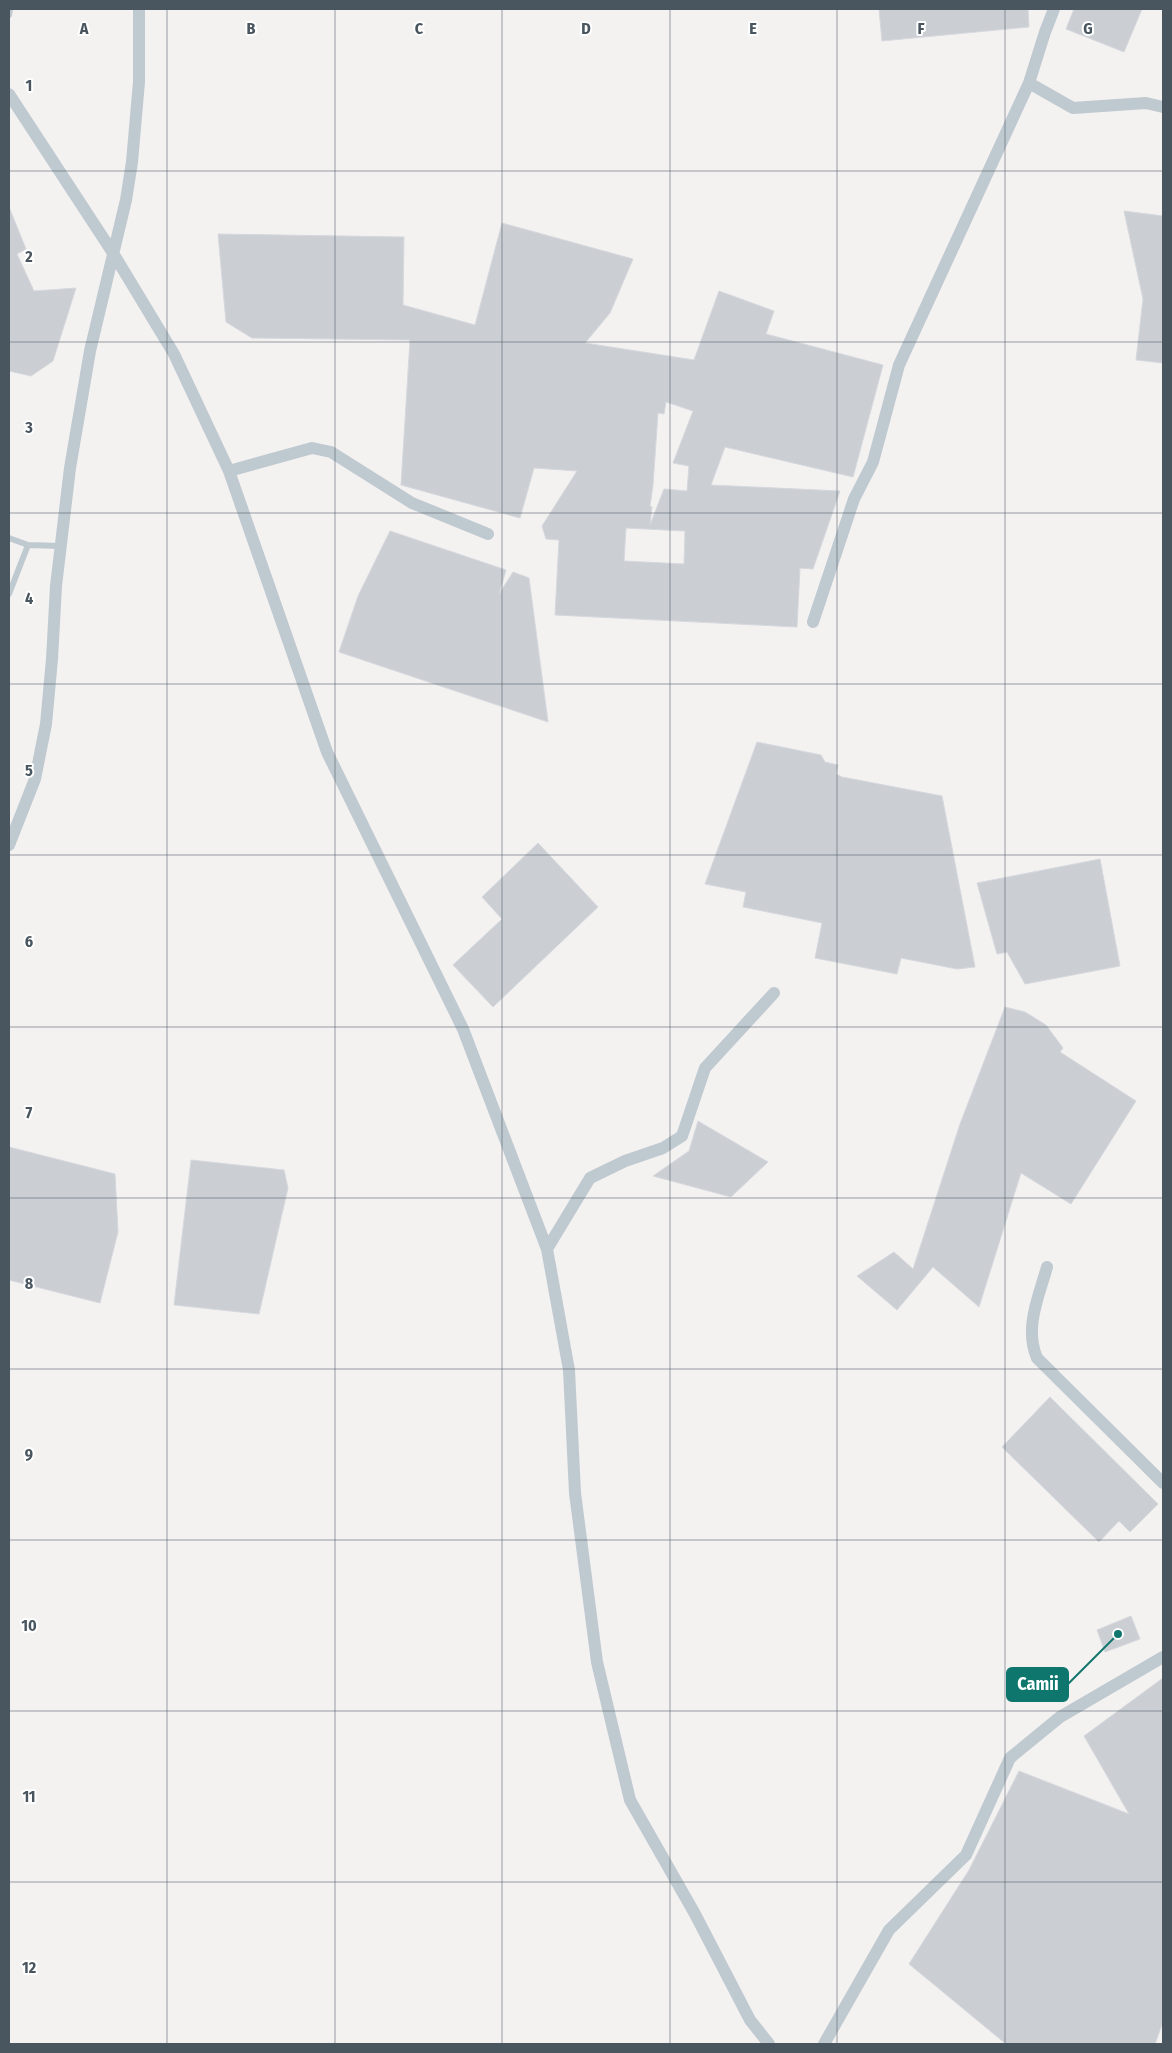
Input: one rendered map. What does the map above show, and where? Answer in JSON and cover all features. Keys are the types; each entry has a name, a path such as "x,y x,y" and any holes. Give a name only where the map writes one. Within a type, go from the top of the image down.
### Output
{"street":[{"path":"9,845 27,802 41,753 50,693 60,546 72,458 90,351 127,190 137,123 140,82 139,9"},
{"path":"813,622 854,499 873,462 899,365 1029,82 1054,9"},
{"path":"1029,82 1073,108 1146,103 1163,107"},
{"path":"9,94 113,253 174,354 229,471 327,752 463,1029 547,1249 569,1370 575,1493 597,1662 630,1800 696,1914 750,2020 769,2044"},
{"path":"229,471 312,448 331,452 412,503 488,534"},
{"path":"547,1249 590,1178 625,1161 663,1148 682,1136 705,1068 774,993"},
{"path":"1047,1267 1032,1325 1032,1344 1037,1358 1163,1483"},
{"path":"824,2044 889,1930 966,1855 1010,1758 1060,1717 1163,1657"}],"lane":[{"path":"9,15 10,9"},
{"path":"9,538 28,545 60,546"},
{"path":"9,594 28,545"}],"building":[{"path":"879,9 1028,9 1029,27 882,41"},
{"path":"1074,9 1142,9 1124,52 1066,29"},
{"path":"9,207 26,249 17,254 34,291 76,288 53,361 31,376 9,371"},
{"path":"1124,211 1163,216 1163,363 1136,360 1143,299"},
{"path":"502,223 633,259 610,313 585,343 694,360 719,291 774,311 766,334 883,365 853,477 725,447 711,485 840,491 813,569 800,568 797,627 555,615 559,540 546,539 542,526 577,471 534,468 520,518 401,485 410,340 252,338 226,322 218,234 404,237 403,305 475,325","holes":["666,402 693,411 673,463 689,466 687,491 664,489 650,525 658,413 664,414","626,528 685,531 684,564 624,561"]},
{"path":"390,531 506,570 499,594 513,572 529,578 548,722 339,652 358,596"},
{"path":"757,742 821,755 825,762 838,765 836,774 842,777 942,796 975,967 957,969 901,958 897,974 815,958 822,923 743,907 746,892 705,884"},
{"path":"538,843 598,907 493,1007 453,965 502,919 482,897"},
{"path":"1100,859 1120,966 1025,984 1007,952 997,954 977,883"},
{"path":"1005,1007 1025,1012 1046,1025 1063,1048 1060,1052 1136,1101 1071,1204 1021,1173 979,1307 933,1267 897,1310 857,1276 894,1252 913,1269 960,1124"},
{"path":"698,1121 768,1162 731,1197 653,1176 689,1151"},
{"path":"9,1147 115,1174 118,1232 100,1303 9,1280"},
{"path":"191,1160 284,1170 288,1188 259,1314 174,1305"},
{"path":"1050,1397 1158,1504 1130,1532 1119,1521 1099,1542 1002,1447"},
{"path":"1131,1616 1140,1639 1105,1652 1097,1630"},
{"path":"1163,1678 1163,2022 1155,2044 1006,2044 909,1964 969,1870 1019,1771 1129,1814 1084,1736"}],"place":[{"name":"Camii","path":"1118,1634"}]}
